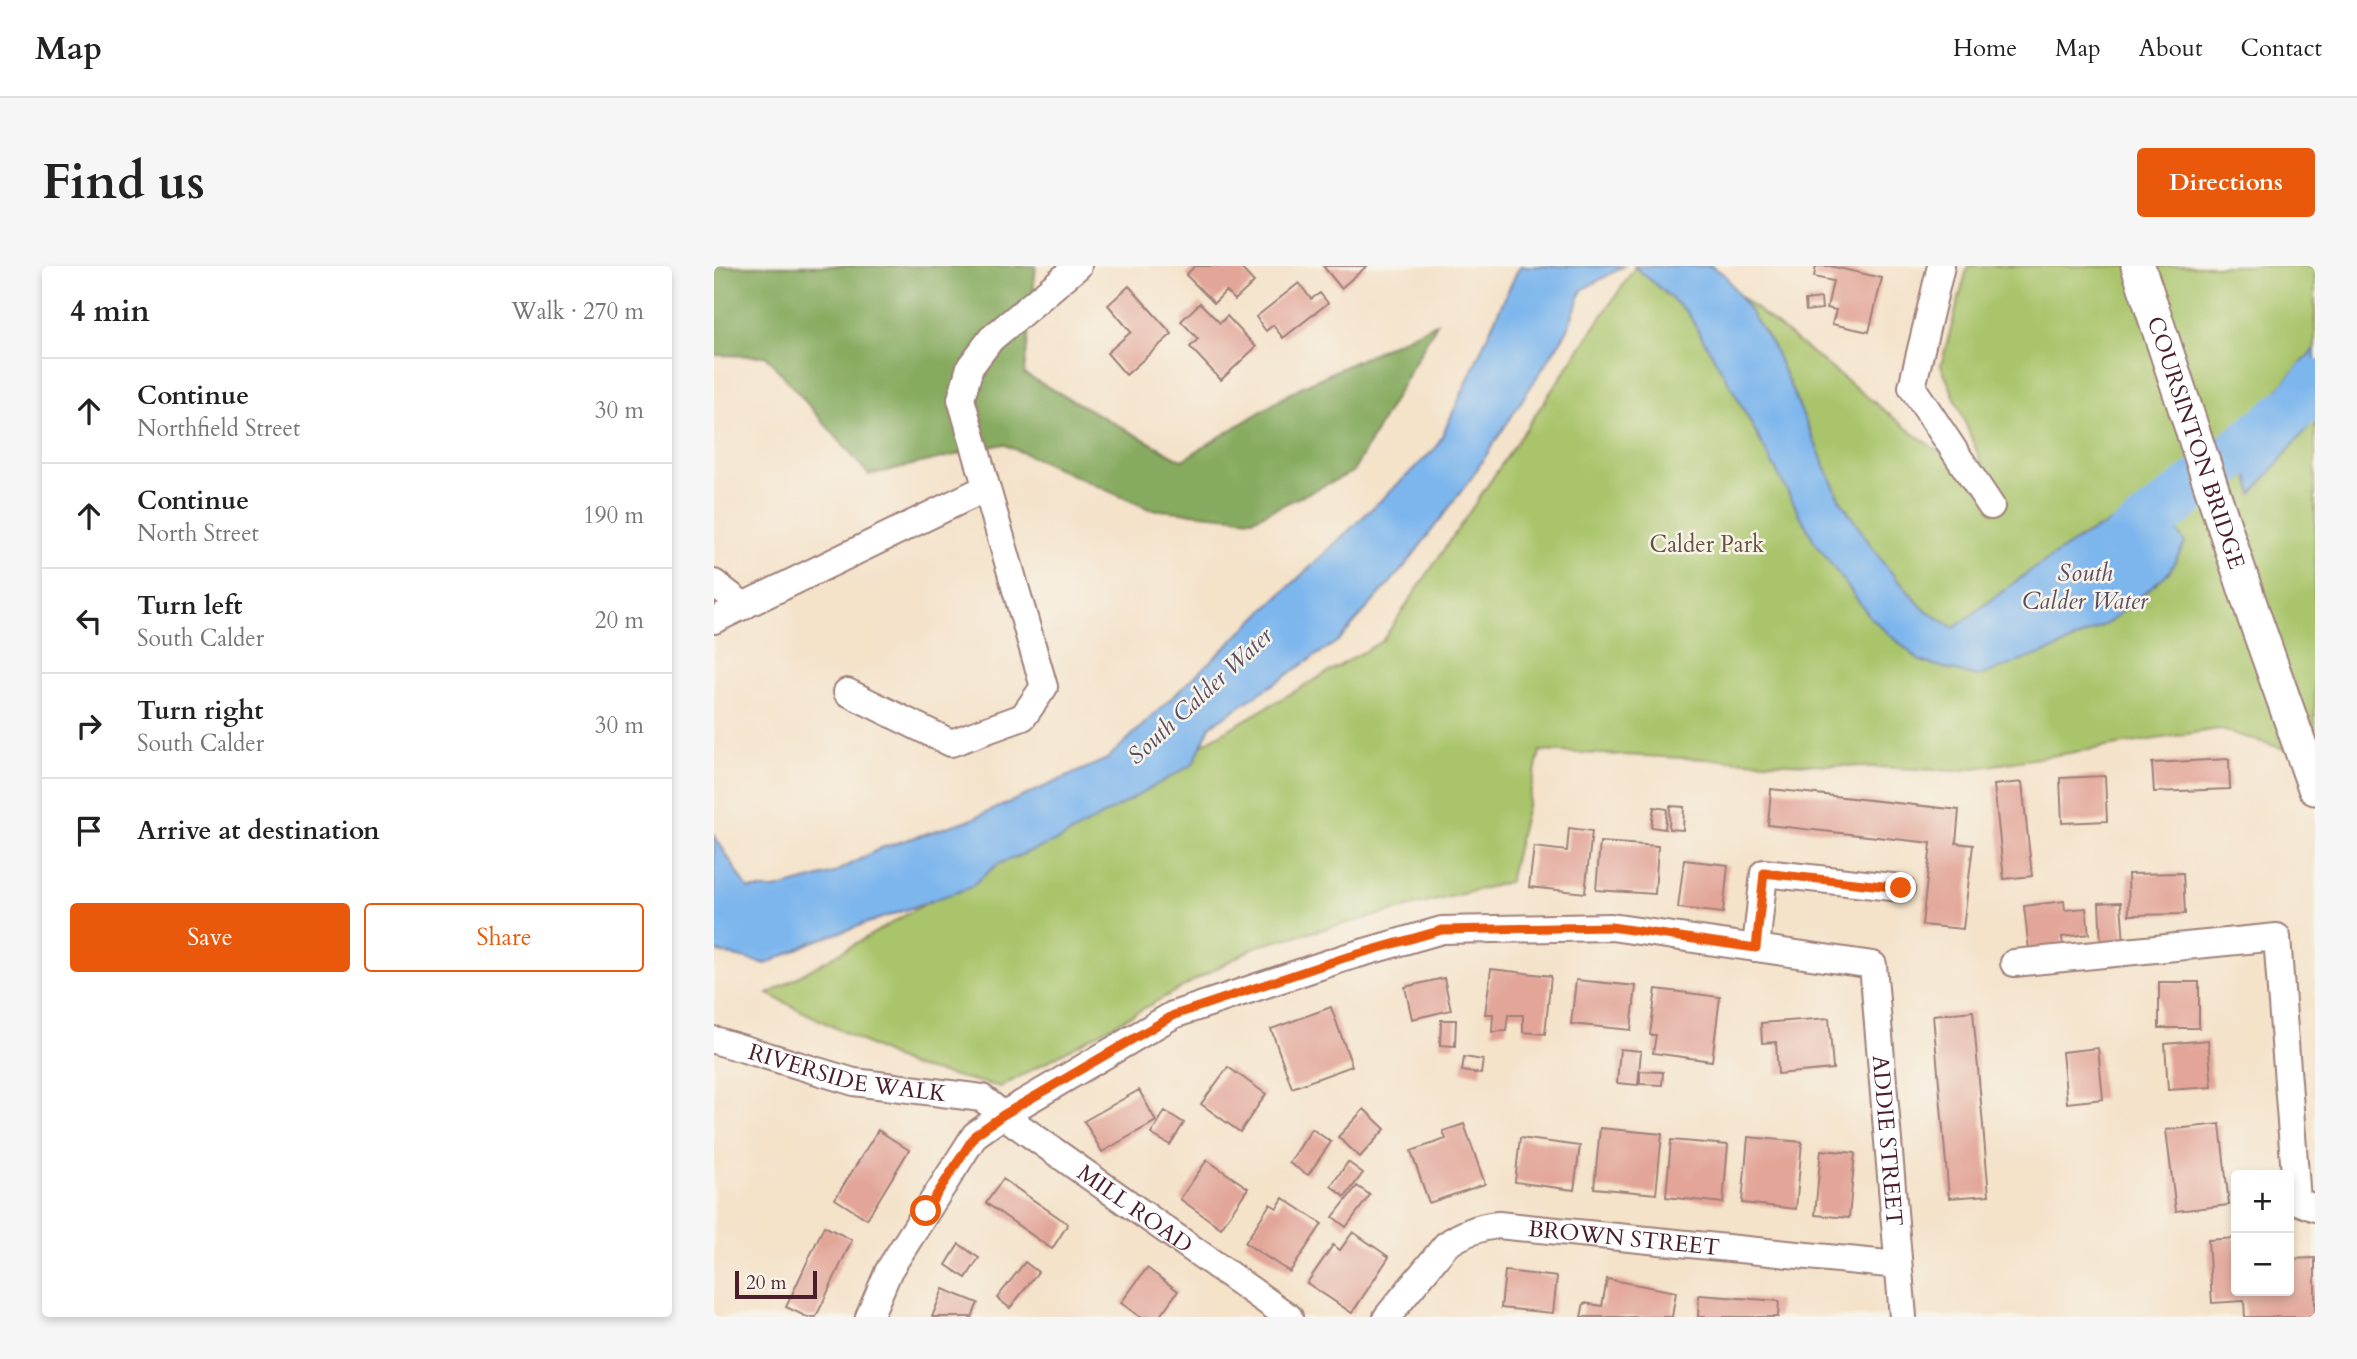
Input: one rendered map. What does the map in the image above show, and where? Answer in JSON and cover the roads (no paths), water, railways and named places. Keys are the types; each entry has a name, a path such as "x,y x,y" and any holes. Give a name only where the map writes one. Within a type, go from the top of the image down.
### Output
{"main road":[{"name":"COURSINTON BRIDGE","path":"2138,266 2255,619 2315,788"}],"street":[{"path":"847,692 951,743 1023,717 1044,687 961,399 970,367 991,338 1078,266"},
{"path":"1941,266 1912,387 1991,506"},
{"path":"714,620 986,488"},
{"path":"714,583 744,606"},
{"path":"869,1317 889,1270 975,1135 1003,1115 1174,1015 1344,958 1442,930 1611,927 1756,948 1764,873 1901,888"},
{"path":"2014,963 2277,937 2297,1201 2315,1208"},
{"name":"ADDIE STREET","path":"1756,948 1873,965 1903,1317"},
{"name":"RIVERSIDE WALK","path":"714,1040 854,1082 982,1098"},
{"name":"MILL ROAD","path":"982,1098 1289,1317"},
{"name":"BROWN STREET","path":"1387,1317 1446,1245 1464,1233 1484,1226 1498,1225 1898,1265"}],"water":[{"name":"South Calder Water","path":"1520,266 1624,266 1582,290 1567,331 1472,477 1404,567 1338,641 1210,726 1193,764 1059,840 998,864 969,888 812,942 766,964 714,951 714,835 748,889 775,889 834,873 881,848 972,819 1107,759 1436,448"},
{"name":"South Calder Water","path":"1634,266 1711,266 1725,275 1772,344 1839,498 1883,563 1923,608 1954,628 2030,571 2085,535 2156,499 2185,543 2169,572 2110,622 2060,647 1977,677 1920,661 1871,618 1814,541 1733,390 1687,312"},
{"path":"2315,348 2315,419 2252,494 2240,432"}],"waterway":[{"name":"South Calder Water","path":"2111,553 2295,407 2315,384"}],"park label":[{"name":"Calder Park","path":"1707,544"}]}
